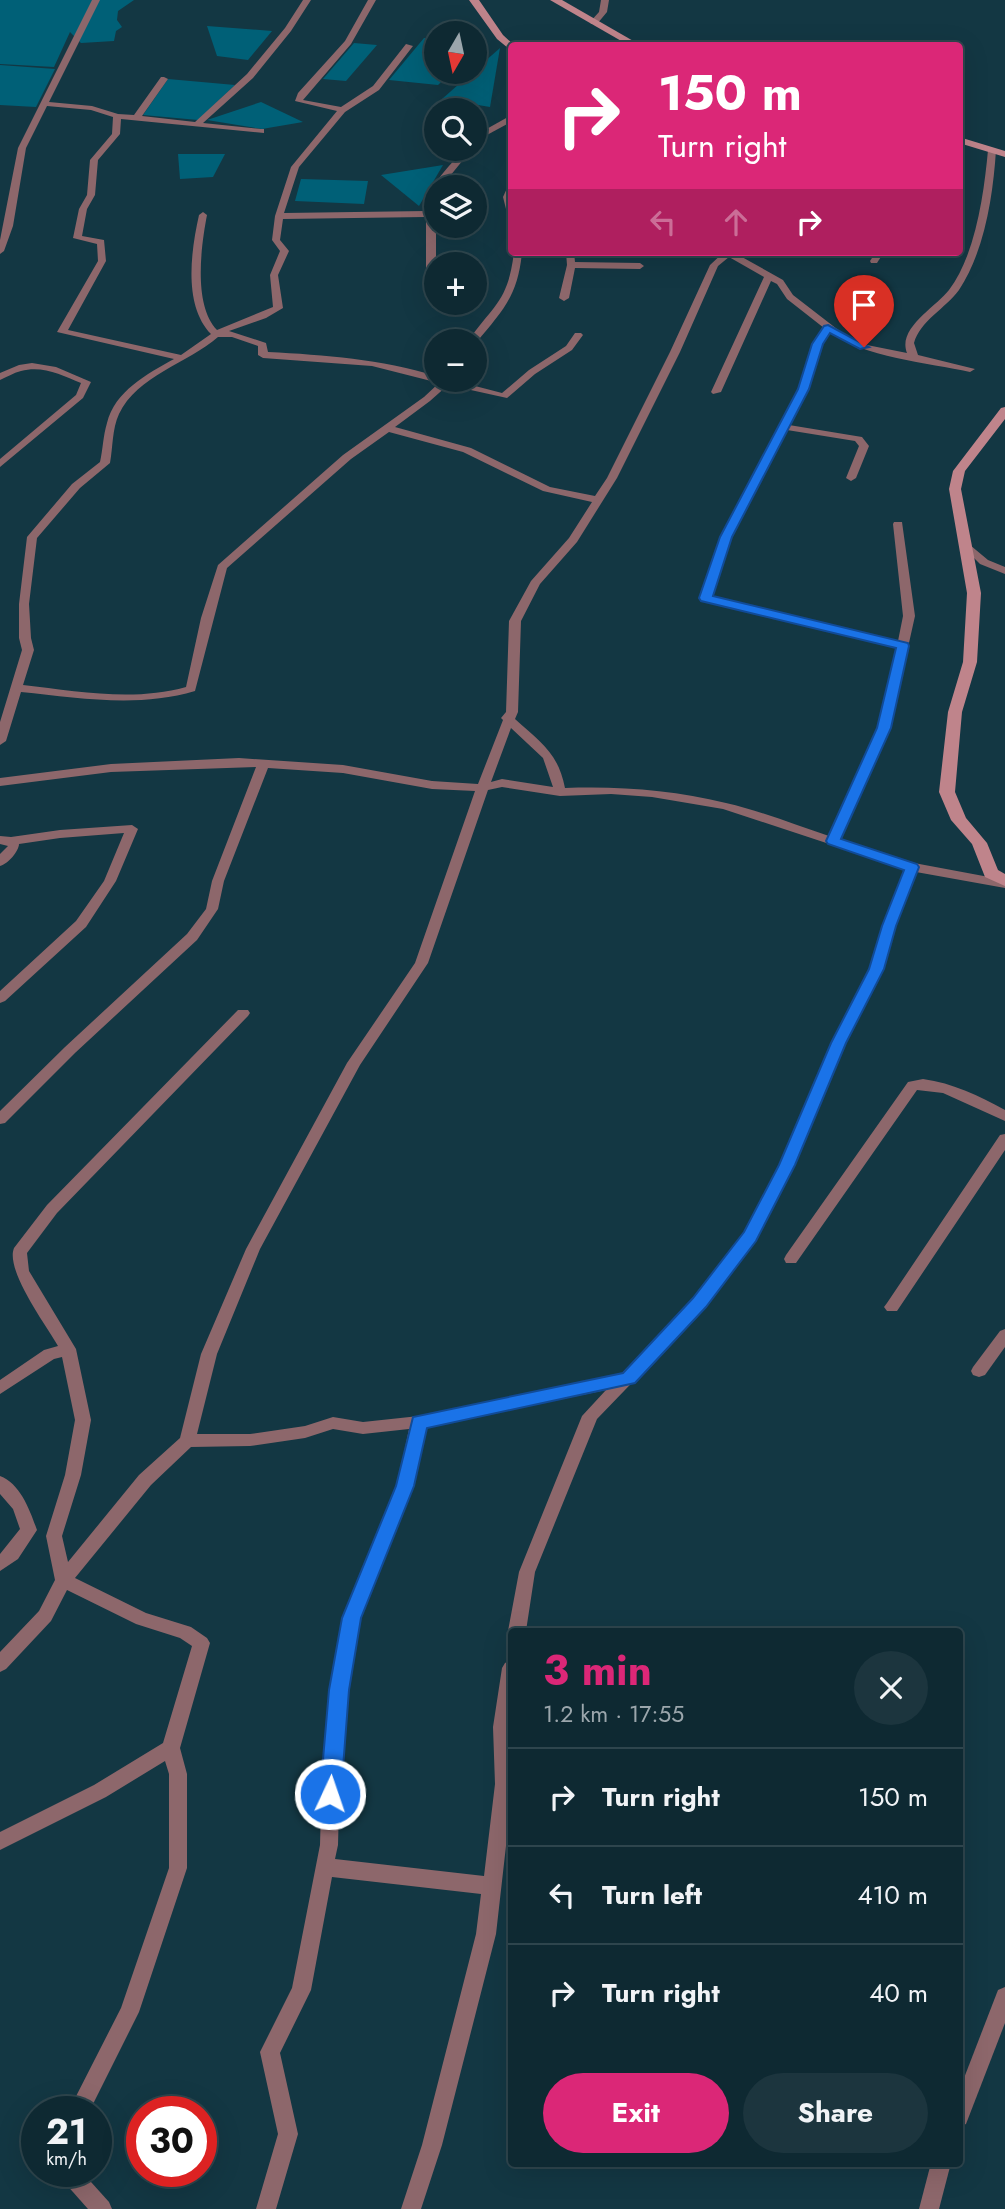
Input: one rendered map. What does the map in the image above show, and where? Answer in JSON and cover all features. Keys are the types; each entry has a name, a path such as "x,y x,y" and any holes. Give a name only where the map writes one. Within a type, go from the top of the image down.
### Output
{"main road":[{"path":"474,0 500,37 508,44"},
{"path":"555,0 631,42"},
{"path":"963,142 1005,154"},
{"path":"1005,411 959,471 956,489 964,543 973,572 974,593 970,662 955,712 947,792 959,820 979,843 991,873 1005,882"}],"street":[{"path":"0,251 22,148 96,0"},
{"path":"198,123 250,76 288,29 307,0"},
{"path":"342,110 299,101 301,95 348,42 372,0"},
{"path":"594,22 603,12 606,0"},
{"path":"0,741 28,650 24,604 32,537 76,486 106,463 109,431 123,398 206,344 216,334 237,323 263,317 278,307 274,275 285,251 276,240 279,216 295,167 342,110 376,88 409,46"},
{"path":"137,117 164,79"},
{"path":"46,104 92,108 117,116 261,131"},
{"path":"117,116 116,134 94,160 92,195 83,209 77,238 101,242 102,261 62,332 182,358"},
{"path":"487,133 508,121"},
{"path":"914,358 909,345 911,335 939,309 956,287 969,256 985,210 992,150"},
{"path":"447,175 458,161"},
{"path":"279,216 424,214"},
{"path":"203,215 197,238 199,288 205,321 216,334 233,334 256,341 263,345 263,355 358,360 424,374"},
{"path":"484,329 514,287 518,256"},
{"path":"564,298 570,256"},
{"path":"0,1664 45,1616 63,1580 145,1480 187,1441 209,1354 253,1249 354,1063 421,963 507,718 512,712 515,621 535,583 573,540 599,500 643,417 714,265 724,256"},
{"path":"735,256 780,282 790,297 828,328 864,347 970,369"},
{"path":"874,261 877,256"},
{"path":"571,265 640,266"},
{"path":"716,392 769,275"},
{"path":"828,328 817,344 803,389 785,426 726,537 706,598 903,646"},
{"path":"487,392 504,396 532,372 569,348 578,335"},
{"path":"0,377 18,366 32,365 65,373 86,382 80,396 0,464"},
{"path":"18,688 143,696 175,695 191,689 222,567 347,457 387,428 428,392"},
{"path":"785,426 858,439 864,446 850,478"},
{"path":"387,428 467,450 547,489 599,500"},
{"path":"833,841 884,728 903,646 909,616 898,524"},
{"path":"964,543 984,562 1005,571"},
{"path":"507,718 548,754 558,776 560,792"},
{"path":"0,782 111,768 262,764 343,769 432,785 482,788 502,783 560,792 611,790 725,806 912,867 1005,882"},
{"path":"0,1119 69,1050 192,937 212,909 218,880 262,764"},
{"path":"0,998 81,924 110,881 132,829 6,841"},
{"path":"0,862 14,846 6,841"},
{"path":"518,1628 527,1572 590,1416 699,1303 750,1236 787,1165 838,1043 877,969 889,926 912,867"},
{"path":"63,1580 54,1536 73,1475 83,1420 68,1349 22,1271 19,1252 52,1209 243,1013"},
{"path":"792,1259 913,1085 923,1083 937,1087 1005,1116"},
{"path":"892,1307 1005,1139"},
{"path":"979,1371 1005,1335"},
{"path":"0,1388 50,1354 68,1349"},
{"path":"187,1441 250,1440 305,1432 333,1423 363,1428 419,1422 628,1378"},
{"path":"267,2209 288,2134 270,2052 302,1990 329,1845 331,1769 339,1690 352,1618 405,1486 419,1422"},
{"path":"0,1483 20,1505 29,1530 12,1554 0,1563"},
{"path":"63,1580 142,1619 185,1632 201,1643 171,1748 178,1774 178,1868 129,2012 86,2096"},
{"path":"411,2209 432,2144 486,1934 504,1784 502,1727 508,1688"},
{"path":"0,1841 100,1791 171,1748"},
{"path":"325,1867 492,1886"},
{"path":"963,2107 1005,1997"},
{"path":"929,2209 940,2167"},
{"path":"82,2187 102,2209"}],"shaded area":[{"path":"0,0 134,0 118,11 117,20 122,27 116,31 114,41 81,43 70,32 54,67 0,64"},
{"path":"207,26 272,31 248,60 217,56"},
{"path":"424,38 424,84 389,80"},
{"path":"354,43 377,45 346,81 323,79"},
{"path":"500,48 490,107 487,106 487,98 443,98 459,84 487,84 487,59"},
{"path":"0,65 55,69 36,107 0,105"},
{"path":"168,79 235,85 198,120 143,115"},
{"path":"261,102 303,122 262,129 207,120"},
{"path":"178,154 225,154 213,177 180,179"},
{"path":"443,165 437,175 424,175 424,197 419,206 381,175"},
{"path":"301,179 368,181 364,204 295,201"}],"route":[{"path":"330,1794 339,1690 352,1618 405,1486 419,1422 628,1378 699,1303 750,1236 813,1108 838,1043 877,969 889,926 912,867 833,841 884,728 903,646 706,598 726,537 803,389 817,344 828,328 864,347"}]}
